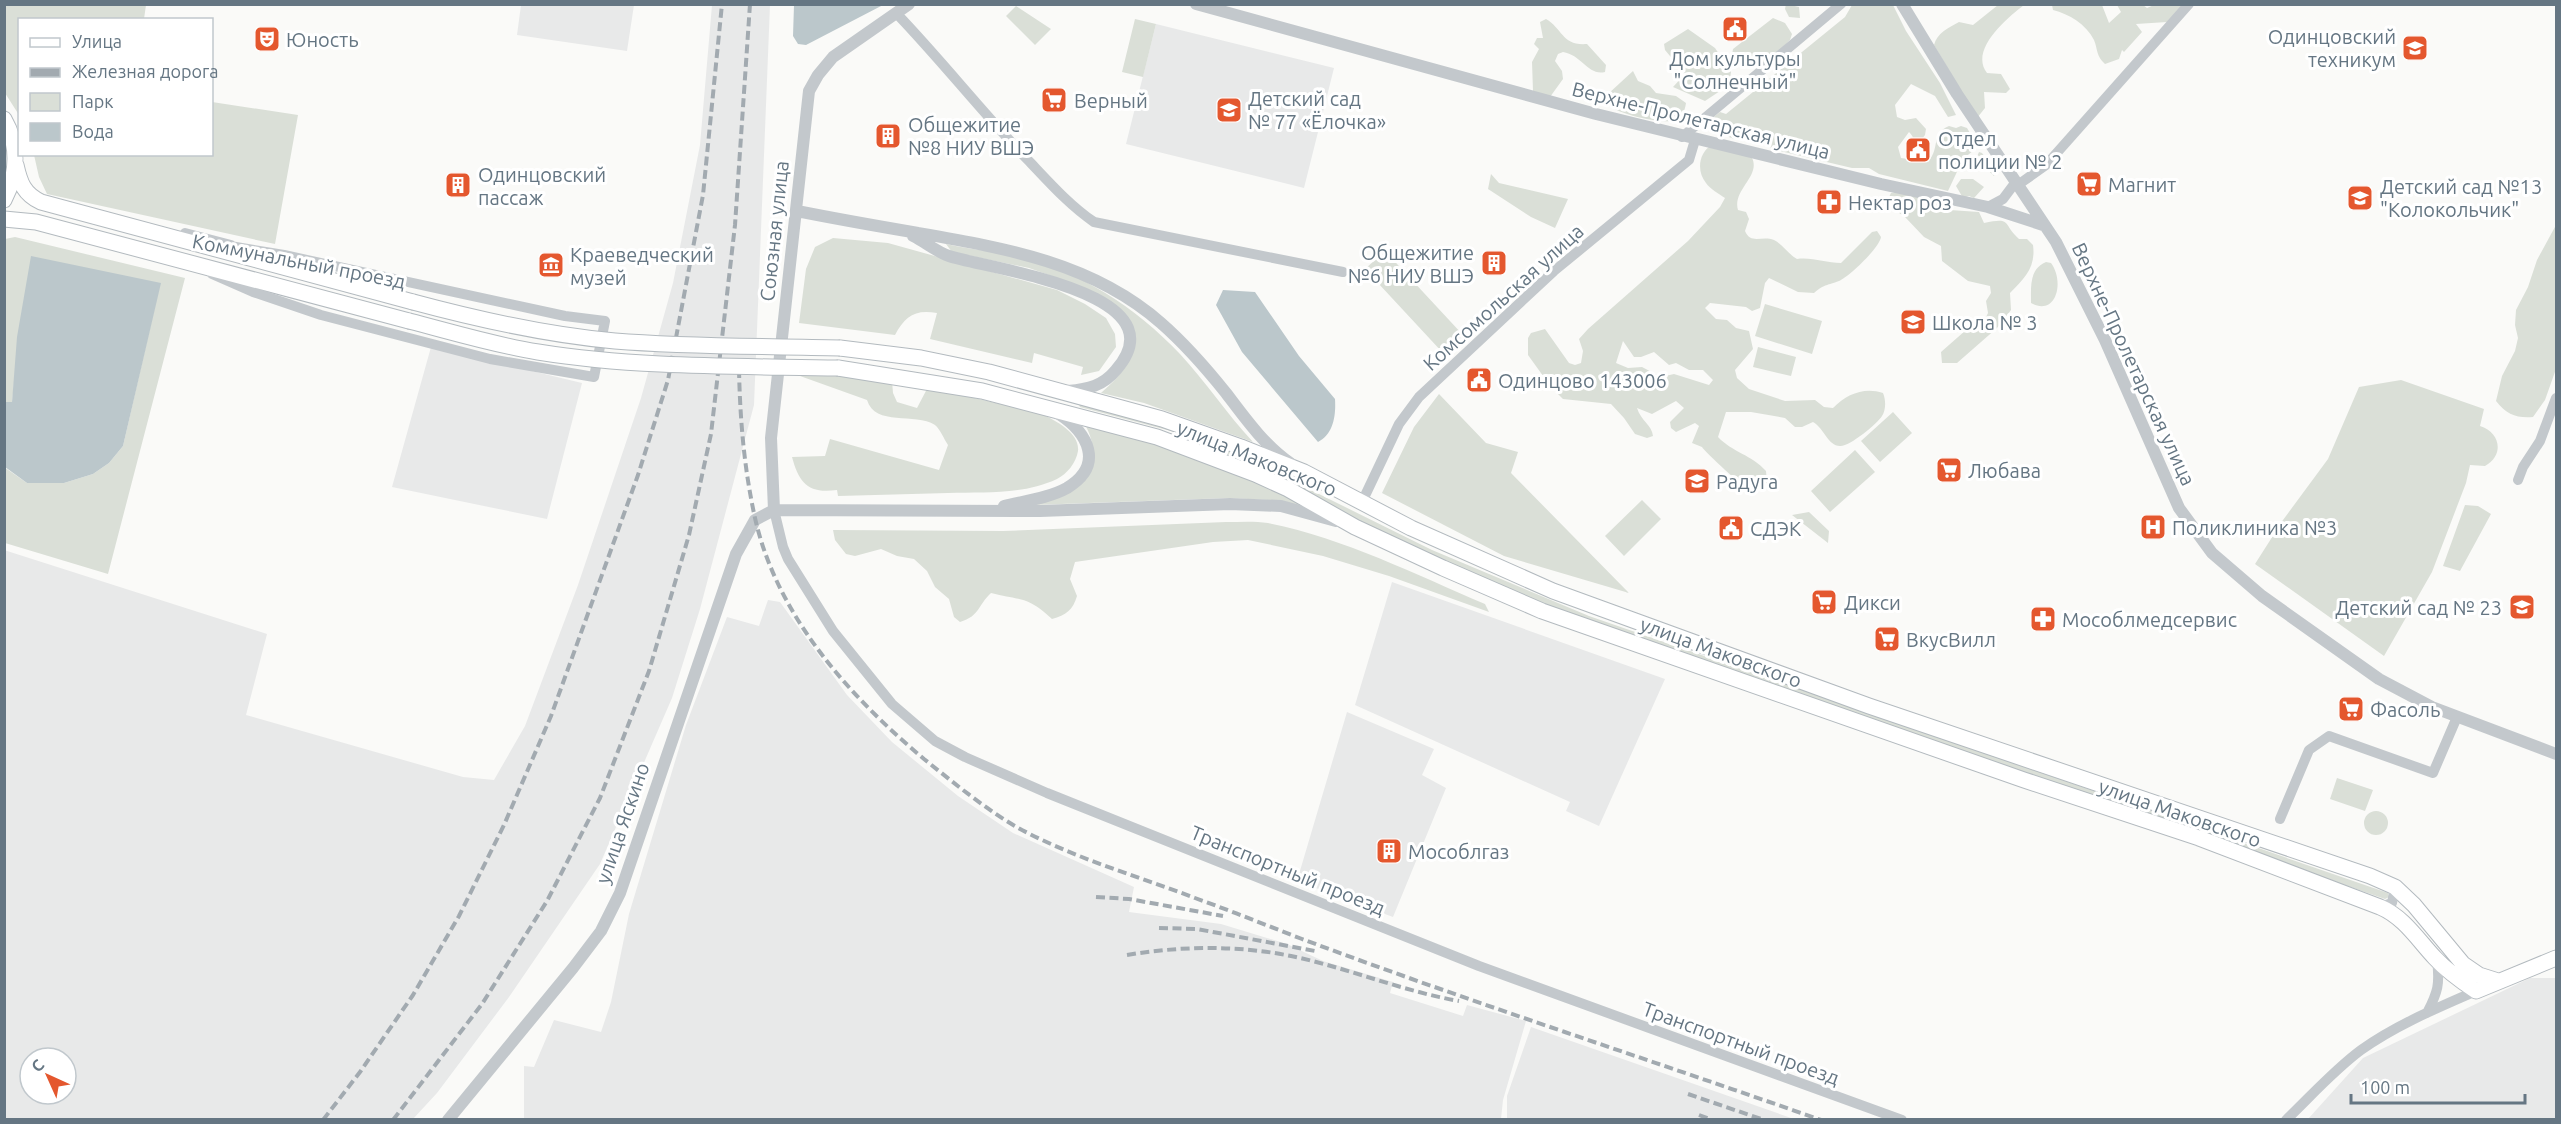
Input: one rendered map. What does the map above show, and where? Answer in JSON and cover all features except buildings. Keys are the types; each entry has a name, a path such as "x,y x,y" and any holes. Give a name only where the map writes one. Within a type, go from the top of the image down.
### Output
{"main road":[{"path":"4,119 14,142 16,165 12,183 4,200"},
{"name":"Коммунальный проезд","path":"16,165 20,183 32,198 176,237"},
{"name":"Коммунальный проезд","path":"4,219 36,222 196,265"},
{"name":"улица Маковского","path":"176,237 480,320 541,332 616,341 840,348 921,358 989,372 1162,420 1241,447 1304,472 1412,528 1553,591 1869,706 2370,876 2395,887 2463,964 2479,975 2498,981"},
{"name":"улица Маковского","path":"196,265 537,352 665,365 838,368 982,391 1157,437 1288,489 1355,527 1488,590 1542,611 2024,780 2199,838 2380,907 2402,920 2437,960 2458,979 2476,991"},
{"path":"2476,991 2556,958"}],"street":[{"name":"Союзная улица","path":"774,510 771,438 809,91 818,75 833,57 909,4"},
{"name":"Верхне-Пролетарская улица","path":"1197,4 1682,137 1988,207 2043,225 2056,242 2104,340 2180,508 2212,553 2262,596 2371,674 2457,717 2556,754"},
{"path":"1682,137 1841,4"},
{"path":"1902,4 2043,225"},
{"path":"1988,207 2002,198 2015,183 2022,182 2046,165 2188,4"},
{"path":"897,14 931,49 980,109 1045,178 1080,213 1094,222 1343,272"},
{"name":"Комсомольская улица","path":"1362,502 1408,410 1419,397 1554,272 1689,160 1695,140"},
{"path":"797,211 1010,250 1065,266 1112,288 1134,302 1172,333 1268,444 1304,472"},
{"path":"129,247 128,238 135,227 147,223 240,247"},
{"path":"904,231 948,256 1021,272 1070,288 1107,305 1124,320 1130,340 1128,351 1118,369 1100,386 1083,390 1058,391"},
{"name":"Коммунальный проезд","path":"176,237 240,247 532,309 605,321 594,377 490,359 321,315 253,292 196,265"},
{"path":"196,265 190,260 189,252 194,245 202,244"},
{"path":"2518,480 2523,467 2540,441 2556,398"},
{"path":"992,510 1066,488 1077,480 1084,468 1089,455 1083,434 1071,422 1050,408"},
{"path":"774,510 1040,511 1255,504 1303,511 1355,527"},
{"name":"улица Яскино","path":"448,1119 601,931 620,893 736,555 755,520 774,510"},
{"name":"Транспортный проезд","path":"774,510 788,559 832,631 892,704 924,732 951,750 1047,793 1479,966 1902,1119"},
{"path":"2280,819 2309,750 2329,736 2433,773 2457,717"},
{"path":"2380,907 2392,903 2395,887"},
{"path":"2427,1012 2440,981 2437,960"},
{"path":"2286,1119 2362,1049 2427,1012 2476,991"}],"shaded area":[{"path":"521,5 634,5 627,51 517,35"},
{"path":"712,5 770,5 754,405 700,609 672,698 600,864 509,997 437,1093 413,1119 5,1119 4,550 267,634 246,715 463,777 494,780 525,726 578,585 641,398 673,283 700,145"},
{"name":"Детский сад № 77 «Ёлочка»","path":"1156,24 1334,68 1304,188 1126,144"},
{"path":"431,347 582,383 547,519 392,487"},
{"path":"1392,582 1665,679 1599,826 1566,811 1570,802 1355,705"},
{"path":"768,600 780,602 847,695 892,742 958,796 1013,833 1134,887 1129,912 1221,924 1287,944 1323,961 1393,982 1390,993 1463,1016 1467,1005 1526,1021 1503,1100 1501,1119 524,1119 524,1066 534,1067 554,1020 601,1032 611,1002 629,914 686,725 727,617 759,626"},
{"path":"1347,712 1434,749 1422,775 1446,788 1393,917 1297,881"},
{"path":"2530,978 2556,978 2556,1119 2308,1119 2363,1058"},
{"path":"1531,1027 1794,1119 1507,1119 1507,1096"}],"green space":[{"path":"5,4 146,5 144,18 18,18 18,113 5,93"},
{"path":"1786,4 1799,7 1800,18 1789,17 1785,9"},
{"path":"1852,5 1893,5 1906,31 1940,83 1956,115 1948,117 1935,96 1911,84 1895,105 1897,117 1905,120 1916,118 1926,129 1921,140 1915,139 1909,132 1898,147 1901,158 1928,162 1934,151 1937,137 1943,129 1949,126 1967,128 1977,145 1963,159 1948,191 1879,174 1869,168 1852,168 1776,150 1754,139 1734,139 1706,128 1707,122 1720,112 1726,114 1845,17"},
{"path":"1998,5 2024,5 1992,35 1983,54 1983,64 1987,73 2001,74 2010,89 2006,93 1984,92 1985,108 1977,118 1934,45 1940,34 1947,29 1959,22 1973,25"},
{"path":"2052,5 2102,5 2109,23 2121,12 2117,5 2143,5 2147,8 2154,5 2187,5 2167,22 2136,24 2142,32 2124,52 2122,50 2119,59 2105,64 2100,58 2091,34 2071,17 2053,10"},
{"path":"1016,6 1051,29 1035,45 1006,16"},
{"path":"1773,18 1785,23 1792,34 1790,40 1760,65 1753,66 1737,62 1732,55 1733,49"},
{"path":"1135,19 1156,24 1143,77 1122,72"},
{"path":"1546,19 1568,40 1587,44 1606,65 1605,72 1594,71 1575,57 1563,52 1558,54 1555,61 1562,71 1563,79 1550,97 1533,91 1532,62 1539,49 1534,44 1537,38 1543,38 1540,22"},
{"path":"1688,29 1715,48 1731,72 1729,85 1705,101 1673,87 1685,74 1665,50 1664,44"},
{"path":"1633,71 1638,81 1650,86 1656,93 1676,96 1686,103 1680,117 1673,121 1647,119 1626,114 1610,106 1606,102 1608,94"},
{"path":"213,102 298,115 275,244 47,194 39,177 34,156 213,156"},
{"path":"1712,145 1752,158 1753,171 1737,203 1738,210 1746,212 1749,219 1745,231 1750,238 1774,240 1797,259 1841,263 1872,232 1877,231 1881,237 1870,254 1850,274 1814,293 1798,292 1769,278 1765,283 1760,308 1752,311 1746,307 1710,303 1705,308 1716,319 1727,320 1736,328 1749,331 1753,349 1735,370 1737,378 1749,389 1785,401 1815,400 1824,407 1833,408 1844,399 1863,391 1876,391 1883,393 1884,396 1885,408 1879,420 1856,439 1840,446 1832,443 1813,422 1802,427 1795,427 1785,418 1751,412 1726,412 1718,437 1755,461 1766,471 1767,483 1751,491 1702,447 1692,443 1699,426 1695,423 1676,432 1671,428 1670,422 1684,408 1676,401 1652,414 1637,408 1652,432 1653,436 1647,438 1635,434 1611,404 1563,399 1551,387 1528,355 1528,338 1531,333 1545,329 1569,363 1575,365 1581,363 1583,351 1579,339 1688,241 1720,207 1725,198 1708,185 1701,173 1700,162","holes":["1623,341 1634,357 1654,352 1669,365 1676,363 1689,370 1703,370 1713,380 1709,385 1674,374 1661,377 1642,367 1628,368 1616,363"]},
{"path":"1979,152 1995,171 1994,176 1976,159"},
{"path":"1491,174 1499,183 1568,199 1555,228 1531,217 1488,189"},
{"path":"1961,179 1973,179 1984,187 1974,198 1969,196 1963,198 1956,186"},
{"path":"1897,192 1940,201 1950,210 1979,212 1984,223 2003,221 2019,239 2027,239 2033,245 2031,266 2025,277 2010,293 2011,310 1997,328 1957,363 1942,363 1941,352 1974,323 1985,319 1988,313 1986,301 1991,293 1990,286 1968,281 1942,261 1941,246 1924,237 1905,217 1889,206 1888,199 1891,193"},
{"path":"2556,225 2556,369 2545,400 2533,417 2522,417 2504,410 2496,401 2502,376 2515,351 2518,338 2515,325 2516,310 2528,287 2537,260"},
{"path":"15,237 185,278 108,574 5,543 4,467 27,483 64,483 93,474 109,463 123,446 160,284 15,373 12,403 5,402 5,239"},
{"path":"833,238 888,243 1057,290 1106,318 1115,334 1116,347 1099,371 1081,375 1083,367 1034,353 1032,363 930,339 937,313 923,312 912,315 895,335 799,323 806,269 815,247"},
{"path":"946,244 1000,253 1051,267 1099,289 1121,303 1142,318 1180,354 1253,442 1144,403 1101,393 1116,379 1125,366 1132,341 1132,330 1066,281 1029,268 952,252"},
{"path":"1385,251 1463,335 1443,353 1365,269"},
{"path":"2046,262 2051,263 2055,271 2057,288 2052,302 2040,306 2031,303 2031,285 2036,269"},
{"path":"1765,304 1822,321 1812,354 1755,336"},
{"path":"1758,347 1796,357 1791,376 1753,367"},
{"path":"803,373 842,374 892,381 893,393 897,402 917,408 928,387 1042,414 1071,433 1078,445 1077,455 1064,474 1057,479 1031,488 989,492 838,496 837,490 819,490 806,485 798,474 792,457 825,456 830,439 939,470 948,445 935,425 927,421 878,413 871,408 867,400 800,376"},
{"path":"2401,380 2484,409 2480,426 2496,438 2497,450 2495,456 2485,466 2470,465 2466,483 2432,572 2384,656 2255,564 2283,520 2328,459 2359,387"},
{"path":"1439,394 1486,443 1518,452 1511,473 1629,593 1504,556 1382,493 1414,427"},
{"path":"1078,403 1174,428 1230,450 1432,550 1589,616 2388,893 2389,897 2385,899 1588,622 1494,585 1429,555 1229,455 1171,431 1080,407"},
{"path":"1893,412 1912,433 1880,462 1861,441"},
{"path":"1084,423 1158,442 1317,509 1268,500 1229,498 1033,505 1071,491 1084,479 1089,470 1093,450"},
{"path":"1855,450 1875,472 1830,512 1811,491"},
{"path":"1642,500 1661,519 1624,556 1605,536"},
{"path":"2465,505 2478,506 2491,514 2460,571 2443,566"},
{"path":"1809,512 1829,531 1828,543 1792,515"},
{"path":"1226,522 1268,523 1351,547 1485,604 1489,612 1389,576 1323,556 1248,540 1213,542 1075,562 1070,579 1077,596 1071,608 1061,616 1052,619 1029,602 991,593 971,617 960,622 954,617 949,599 935,587 927,571 914,559 897,556 881,549 855,556 846,554 835,540 833,530 1003,531"},
{"path":"2337,778 2373,790 2365,811 2330,799"},
{"path":"2376,811 2381,812 2387,818 2387,828 2381,834 2376,835 2371,834 2365,828 2364,823 2365,818 2371,812"}],"water":[{"path":"794,4 883,5 806,45 798,44 793,36"},
{"path":"31,256 161,283 123,446 109,463 93,474 64,483 27,483 5,467 5,402 12,402 17,337"},
{"path":"1223,290 1255,292 1299,356 1335,399 1331,429 1318,442 1242,352 1216,305"}],"railway":[{"path":"323,1120 360,1072 413,995 459,916 504,825 551,716 638,475 668,380 703,195 722,4"},
{"path":"393,1120 482,1004 547,901 600,798 649,671 689,535 711,434 735,225 750,4"},
{"path":"739,369 743,444 755,518 780,588 798,621 843,681 869,709 924,759 997,815 1064,850 1107,867 1431,986 1821,1120"},
{"path":"1096,897 1129,899 1223,916"},
{"path":"1159,928 1197,929 1315,951"},
{"path":"1127,955 1209,948 1271,952 1459,1001"},
{"path":"1688,1094 1764,1120"},
{"path":"1699,1115 1712,1120"}],"place":[{"name":"Дом культуры \"Солнечный\"","path":"1735,29"},
{"name":"Юность","path":"267,39"},
{"name":"Одинцовский техникум","path":"2415,48"},
{"name":"Верный","path":"1054,100"},
{"name":"Детский сад № 77 «Ёлочка»","path":"1229,110"},
{"name":"Общежитие №8 НИУ ВШЭ","path":"888,136"},
{"name":"Отдел полиции № 2","path":"1918,150"},
{"name":"Магнит","path":"2089,184"},
{"name":"Одинцовский пассаж","path":"458,185"},
{"name":"Детский сад №13 \"Колокольчик\"","path":"2360,198"},
{"name":"Нектар роз","path":"1829,202"},
{"name":"Общежитие №6 НИУ ВШЭ","path":"1494,263"},
{"name":"Краеведческий музей","path":"551,265"},
{"name":"Школа № 3","path":"1913,322"},
{"name":"Одинцово 143006","path":"1479,380"},
{"name":"Любава","path":"1949,470"},
{"name":"Радуга","path":"1697,481"},
{"name":"Поликлиника №3","path":"2153,527"},
{"name":"СДЭК","path":"1731,528"},
{"name":"Дикси","path":"1824,602"},
{"name":"Детский сад № 23","path":"2522,607"},
{"name":"Мособлмедсервис","path":"2043,619"},
{"name":"ВкусВилл","path":"1887,639"},
{"name":"Фасоль","path":"2351,709"},
{"name":"Мособлгаз","path":"1389,851"}]}
